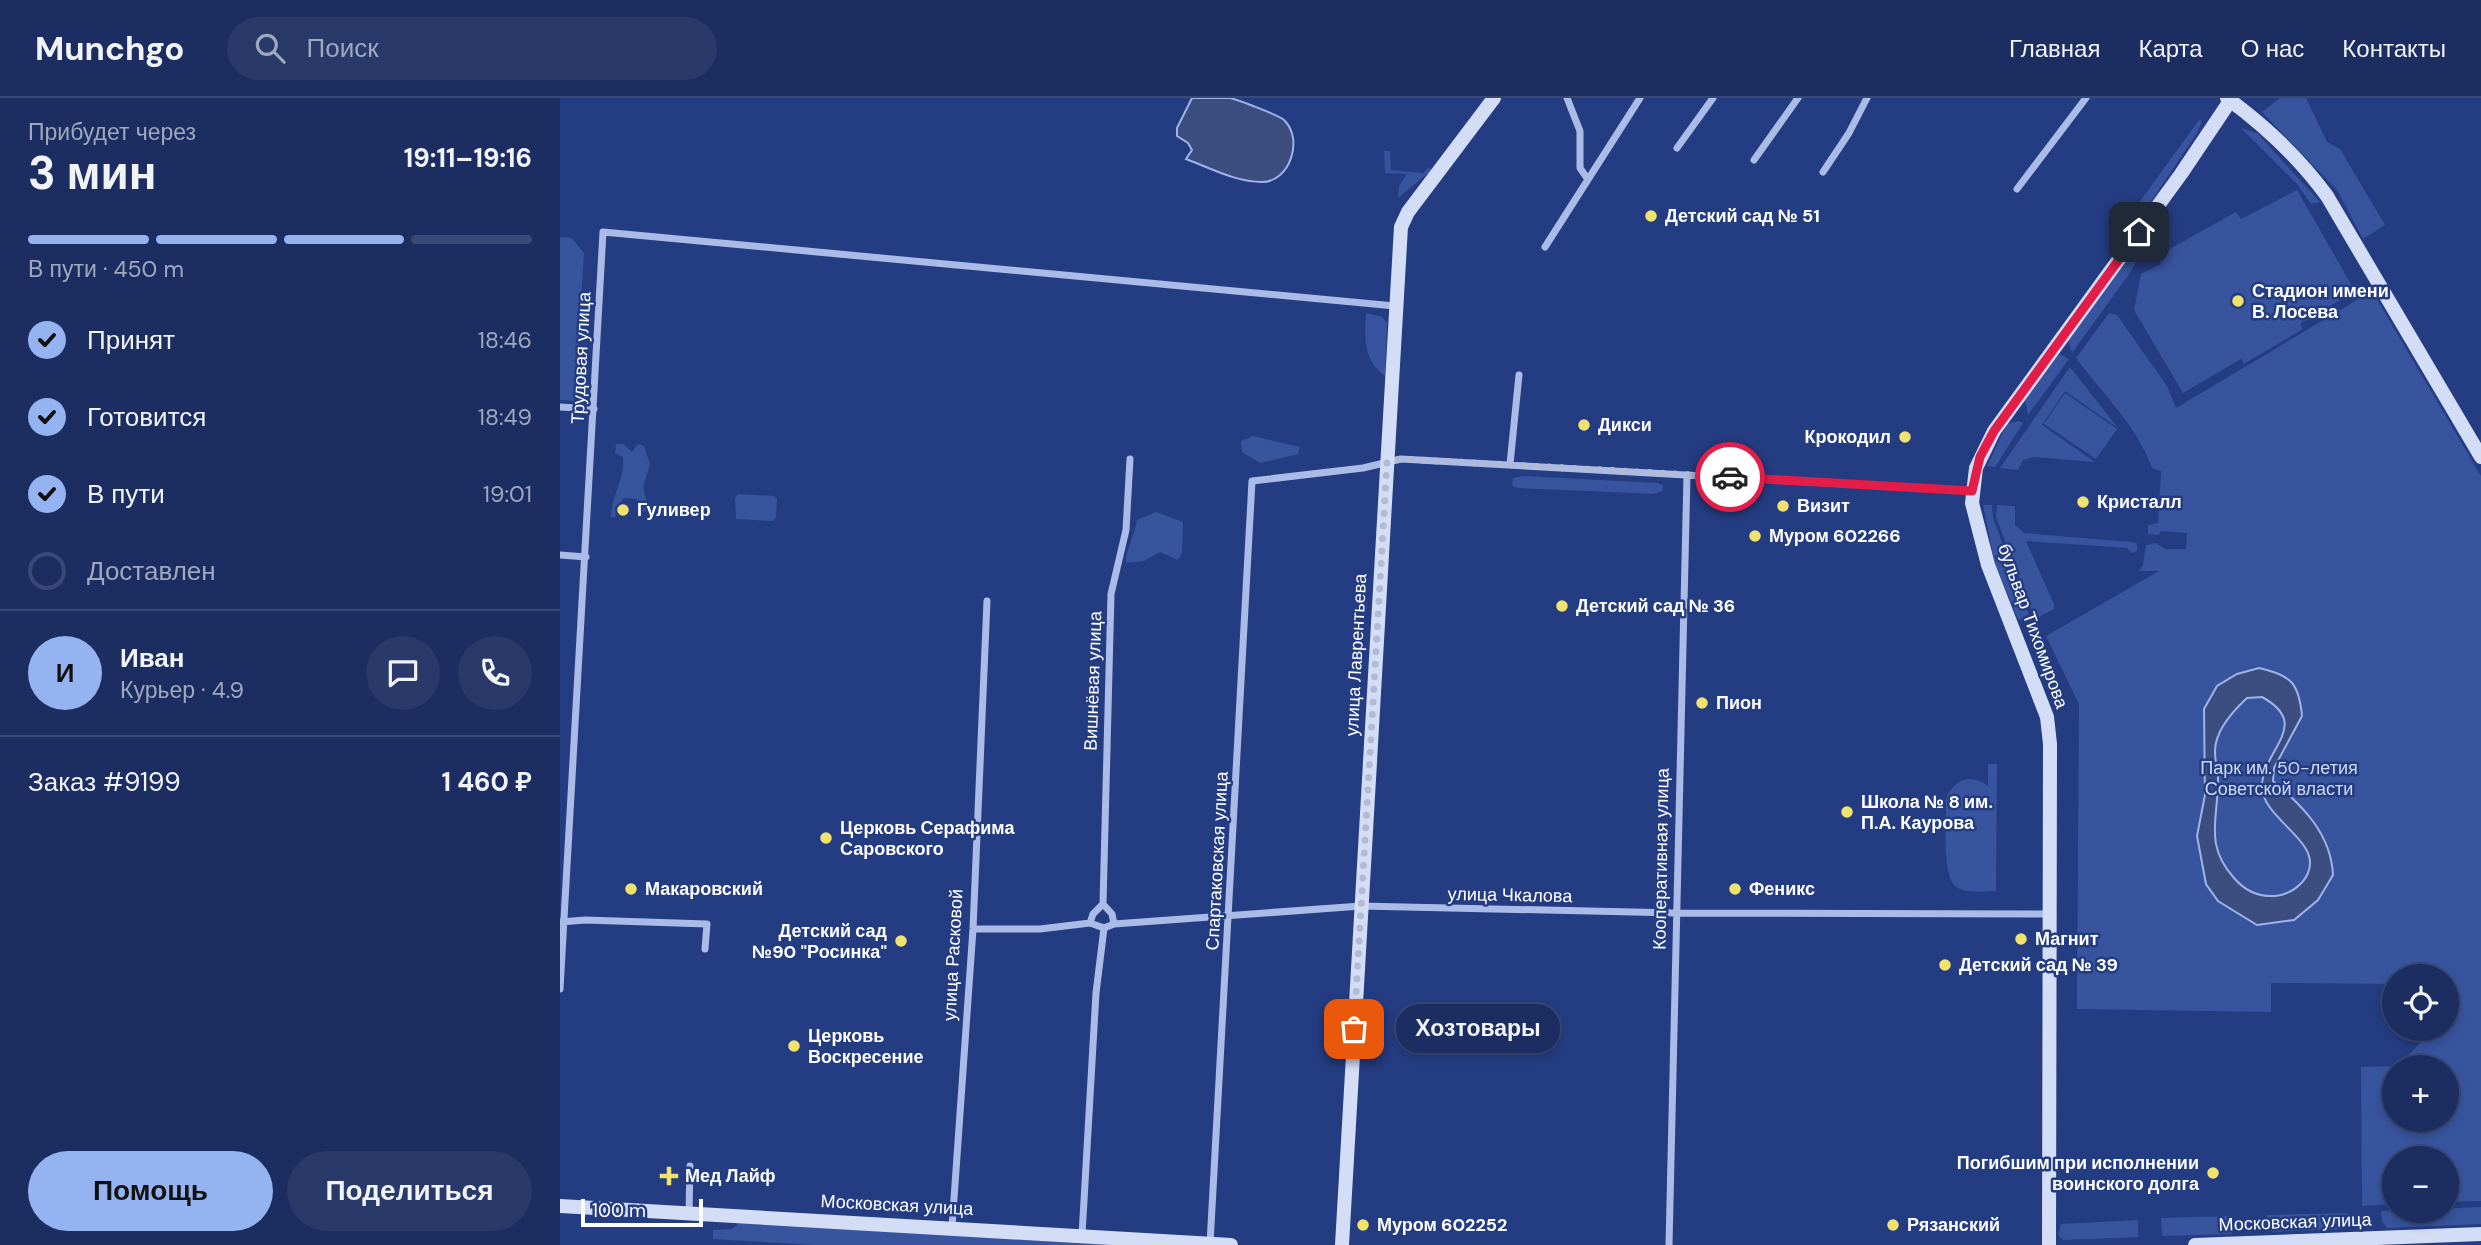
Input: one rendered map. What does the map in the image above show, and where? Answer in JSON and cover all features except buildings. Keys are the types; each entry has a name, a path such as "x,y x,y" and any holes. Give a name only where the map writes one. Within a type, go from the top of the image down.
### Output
{"street":[{"name":"улица Лаврентьева","path":"1342,1245 1401,227 1408,212 1494,98"},
{"path":"1567,98 1580,131 1580,168 1587,178"},
{"path":"1545,247 1640,98"},
{"path":"1677,148 1713,98"},
{"path":"1754,160 1798,98"},
{"path":"2017,189 2086,98"},
{"path":"1823,172 1867,99"},
{"path":"2230,99 2312,175 2327,196 2481,457"},
{"name":"бульвар Тихомирова","path":"2049,1245 2050,744 2047,717 1988,565 1976,520 1972,491 1980,457 1994,431 2230,99"},
{"name":"Трудовая улица","path":"560,989 603,232 1395,306"},
{"path":"1510,464 1518,375"},
{"path":"560,407 594,409"},
{"path":"1387,462 1401,459 1510,464 1972,491"},
{"name":"Вишнёвая улица","path":"1103,904 1111,594 1126,530 1130,460"},
{"name":"Спартаковская улица","path":"1210,1244 1252,481 1363,468 1387,462"},
{"name":"Кооперативная улица","path":"1669,1245 1686,475"},
{"path":"560,555 586,557"},
{"name":"улица Расковой","path":"952,1227 973,929 987,601"},
{"path":"1090,923 1093,914 1103,904 1112,914 1114,924"},
{"name":"улица Чкалова","path":"1104,928 1114,924 1361,906 1676,913 2049,914"},
{"path":"562,922 585,920 706,924 705,948"},
{"path":"973,929 1040,929 1090,923 1104,928 1096,993 1082,1235"},
{"path":"689,1213 690,1166"},
{"name":"Московская улица","path":"560,1206 1231,1245"},
{"name":"Московская улица","path":"2195,1245 2481,1234"}],"green space":[{"path":"2280,98 2306,98 2327,142 2340,149 2385,225 2363,239 2337,190 2262,112"},
{"path":"2199,120 2202,121 2197,133 2144,212 2138,204"},
{"path":"2241,128 2257,133 2320,202 2311,204 2297,184"},
{"path":"1384,151 1390,151 1391,170 1423,173 1429,167 1432,170 1398,198 1399,186 1407,174 1385,173"},
{"name":"Стадион имени В. Лосева","path":"2297,190 2355,291 2300,324 2303,329 2244,364 2241,359 2183,393 2134,310 2141,274 2161,264 2157,256 2236,212 2241,219"},
{"path":"560,237 572,238 584,253 575,401 560,400"},
{"path":"2139,241 2146,241 2132,270 2072,353 2068,340"},
{"name":"Парк им. 50-летия Советской власти","path":"2372,291 2481,476 2481,1201 2459,1202 2459,1146 2382,1146 2382,1205 2362,1206 2361,1067 2382,1066 2382,1132 2459,1132 2459,1055 2409,1055 2422,1041 2459,1041 2459,964 2382,964 2382,984 2271,983 2271,1012 2077,1009 2079,704 2046,636 2159,571 2139,571 2143,565 2146,545 2156,543 2165,549 2186,549 2187,533 2161,531 2158,535 2148,534 2148,525 2158,523 2161,471 2152,468 2138,438 2076,358 2109,313 2117,315 2167,386 2176,408"},
{"path":"1366,313 1382,317 1387,323 1385,376 1369,356 1365,331"},
{"path":"2059,354 2069,359 2028,415 2025,400"},
{"path":"2070,367 2118,428 2065,391 2042,425 2095,462 2034,457 2023,460 2018,470 2000,468"},
{"path":"2065,393 2117,429 2096,459 2044,424"},
{"path":"2019,421 2023,423 1995,467 1987,466 2007,424"},
{"path":"1253,436 1300,447 1298,454 1260,463 1242,452 1241,441"},
{"path":"616,444 623,444 632,452 638,444 644,446 650,464 643,487 648,506 644,513 636,499 624,498 617,507 615,517 611,517 623,464 623,457 615,453"},
{"path":"1522,476 1663,485 1662,491 1653,494 1512,486 1513,478"},
{"path":"738,494 774,496 777,499 776,518 773,521 736,519 735,498"},
{"path":"1983,505 1992,505 1993,518 2031,621 2018,619 1995,564"},
{"path":"1997,505 2015,506 2015,525 2024,533 2131,542 2137,543 2137,551 2132,553 2127,548 2026,541 2054,604 2054,609 2035,619 1996,517"},
{"path":"1156,512 1183,522 1182,553 1178,560 1160,552 1144,561 1126,563 1137,520"},
{"path":"1988,764 1997,764 1996,891 1966,891 1952,882 1949,873 1946,799 1949,792 1964,780 1975,780 1988,786"},
{"path":"2481,1207 2481,1224 2387,1228 2383,1223 2459,1223 2459,1208"},
{"path":"2348,1213 2349,1223 2344,1229 2272,1232 2267,1226 2267,1215"},
{"path":"2231,1216 2232,1234 2162,1236 2161,1218"},
{"path":"2138,1220 2138,1237 2063,1240 2058,1235 2061,1224"},
{"path":"739,1223 1110,1245 814,1245 713,1239 713,1230 732,1229"}],"shaded area":[{"path":"1192,98 1230,98 1284,120 1293,138 1287,167 1272,180 1262,182 1223,174 1186,159 1192,150 1188,143 1177,136 1177,128"},
{"path":"2259,668 2279,674 2291,682 2299,696 2302,716 2274,768 2273,781 2295,800 2314,822 2327,847 2333,875 2318,900 2294,920 2257,925 2218,901 2206,884 2197,836 2205,795 2204,709 2217,686 2237,674","holes":["2262,697 2276,707 2283,717 2285,727 2265,770 2262,783 2264,796 2270,807 2299,839 2310,861 2308,873 2299,885 2285,894 2269,896 2257,894 2243,886 2224,866 2219,854 2215,830 2218,791 2215,751 2221,728 2247,698"]}],"way so far":[{"path":"1354,1029 1387,462 1401,459 1730,477"}],"place":[{"name":"Детский сад № 51","path":"1651,216"},
{"name":"Стадион имени В. Лосева","path":"2238,301"},
{"name":"Дикси","path":"1584,425"},
{"name":"Крокодил","path":"1905,437"},
{"name":"Кристалл","path":"2083,502"},
{"name":"Визит","path":"1783,506"},
{"name":"Гуливер","path":"623,510"},
{"name":"Муром 602266","path":"1755,536"},
{"name":"Детский сад № 36","path":"1562,606"},
{"name":"Пион","path":"1702,703"},
{"name":"Школа № 8 им. П.А. Каурова","path":"1847,812"},
{"name":"Церковь Серафима Саровского","path":"826,838"},
{"name":"Макаровский","path":"631,889"},
{"name":"Феникс","path":"1735,889"},
{"name":"Магнит","path":"2021,939"},
{"name":"Детский сад №90 \"Росинка\"","path":"901,941"},
{"name":"Детский сад № 39","path":"1945,965"},
{"name":"Хозтовары","path":"1354,1029"},
{"name":"Церковь Воскресение","path":"794,1046"},
{"name":"Погибшим при исполнении воинского долга","path":"2213,1173"},
{"name":"Мед Лайф","path":"669,1176"},
{"name":"Муром 602252","path":"1363,1225"},
{"name":"Рязанский","path":"1893,1225"}],"route":[{"path":"1730,477 1972,491 1980,457 1994,431 2139,232"}]}
